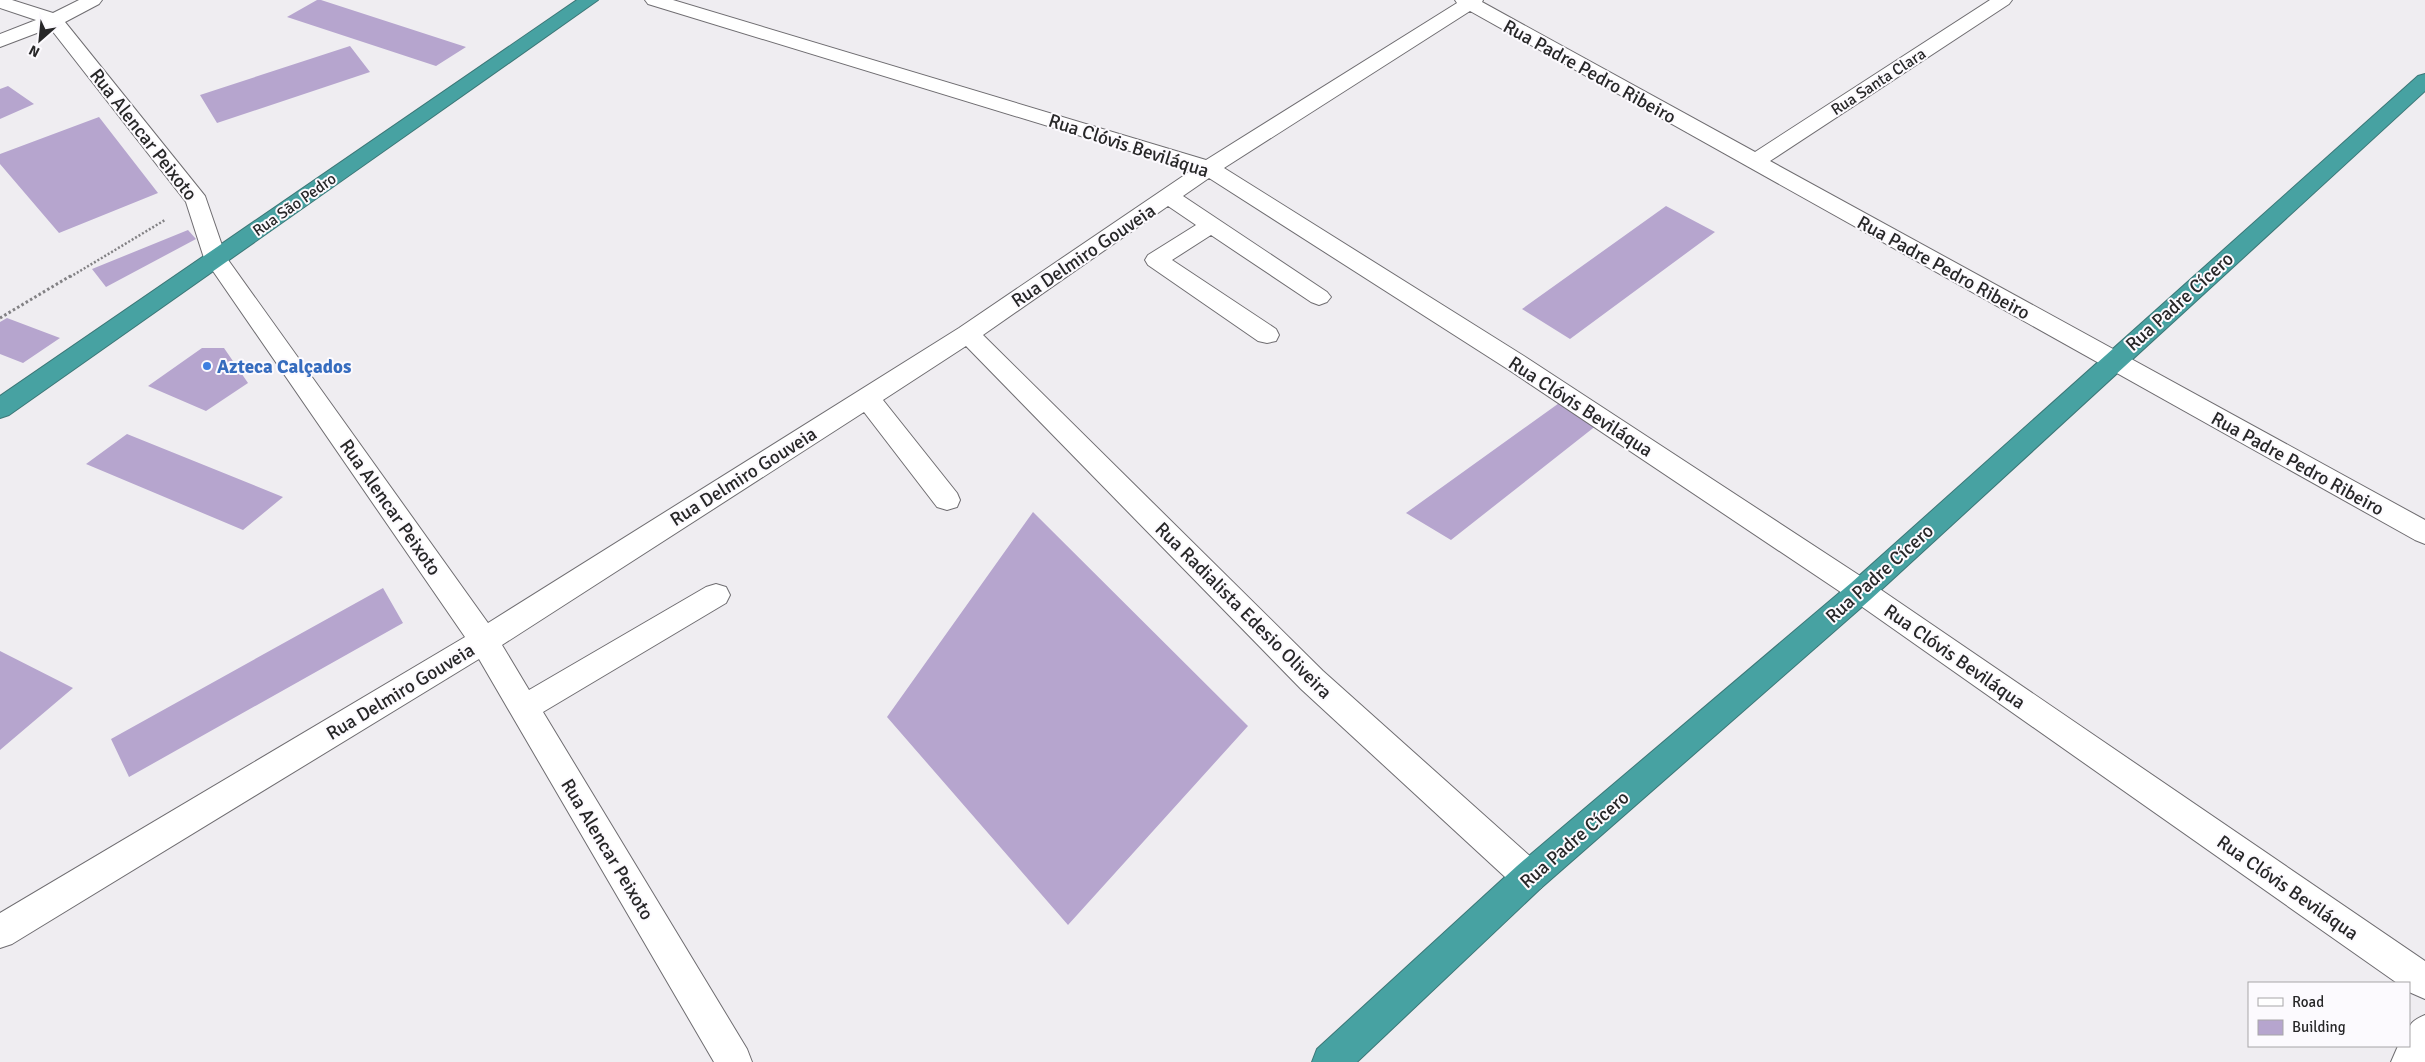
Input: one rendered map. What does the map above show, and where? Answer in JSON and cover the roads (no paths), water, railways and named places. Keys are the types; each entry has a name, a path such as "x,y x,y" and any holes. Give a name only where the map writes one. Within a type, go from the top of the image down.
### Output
{"highway":[{"name":"Rua São Pedro","path":"0,409 589,0"},
{"name":"Rua Padre Cícero","path":"1330,1062 1529,877 1860,591 2113,360 2425,80"}],"street":[{"path":"0,41 54,20 94,0"},
{"name":"Rua Clóvis Beviláqua","path":"654,0 1209,168 1518,364 1860,591 2425,982"},
{"name":"Rua Santa Clara","path":"1754,162 2003,0"},
{"name":"Rua Delmiro Gouveia","path":"0,932 484,641 968,334 1209,168 1469,1"},
{"name":"Rua Padre Pedro Ribeiro","path":"1469,1 1754,162 2425,533"},
{"path":"0,2 54,20"},
{"name":"Rua Alencar Peixoto","path":"54,20 197,201 215,258 484,641 734,1062"},
{"path":"1168,196 1319,297"},
{"path":"1211,225 1156,260 1267,335"},
{"name":"Rua Radialista Edesio Oliveira","path":"968,334 1312,680 1529,877"},
{"path":"867,398 947,500"},
{"path":"524,708 716,595"},
{"path":"2409,1062 2425,1033"}],"place":[{"name":"Azteca Calçados","path":"207,366"}]}
